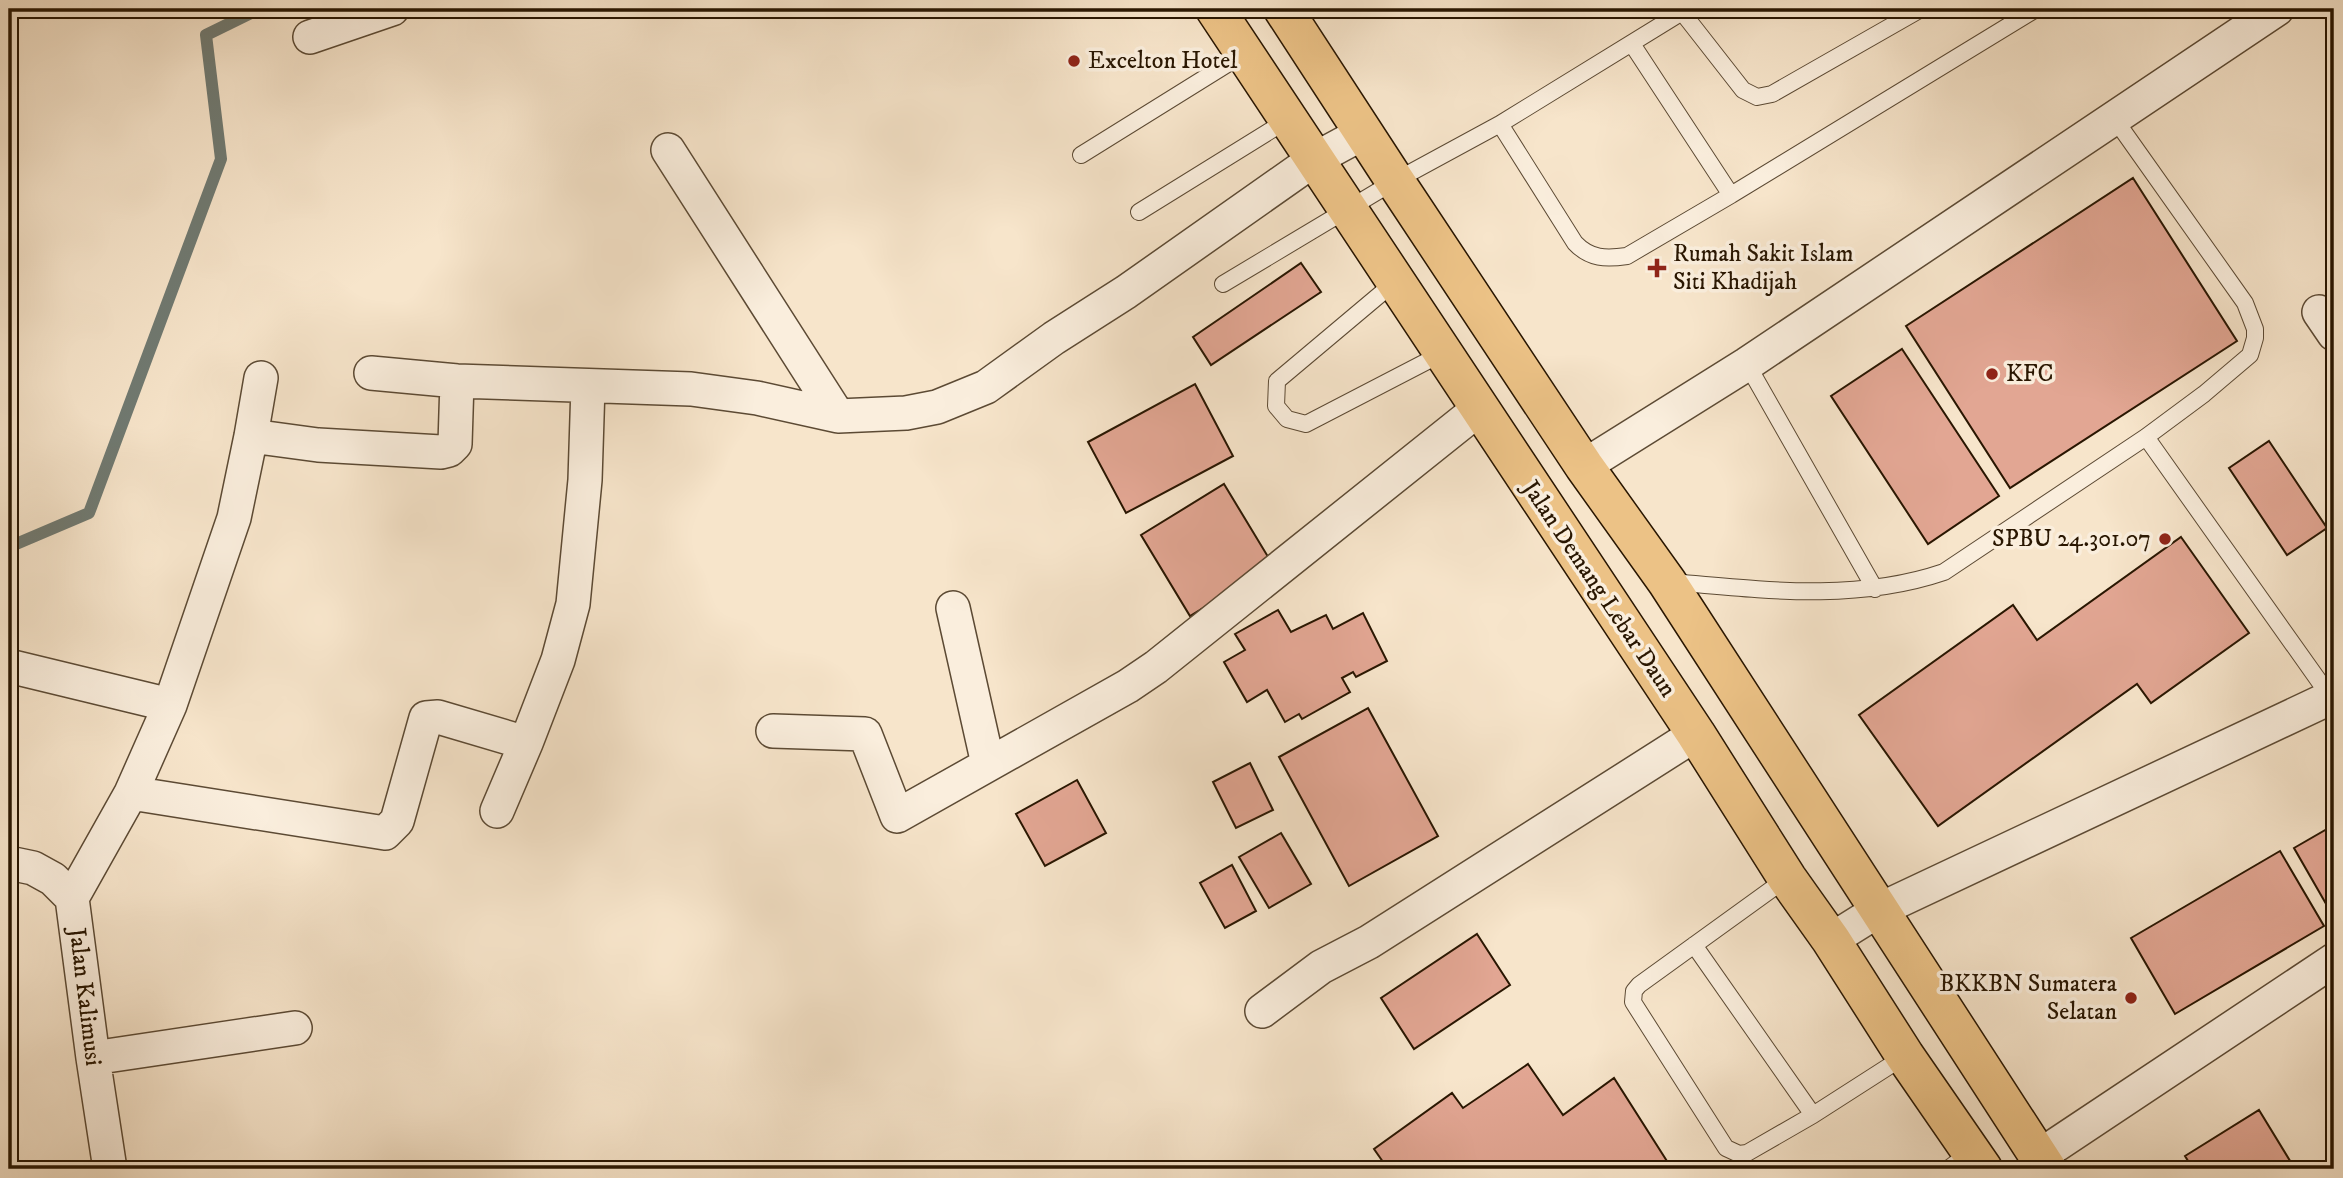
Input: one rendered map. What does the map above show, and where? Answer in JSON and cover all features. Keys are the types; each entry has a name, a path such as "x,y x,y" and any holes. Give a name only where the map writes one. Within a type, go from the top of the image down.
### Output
{"highway":[{"name":"Jalan Demang Lebar Daun","path":"1215,9 1696,734 1787,878 1831,940 1905,1056 1967,1163"},
{"path":"1283,9 1584,466 1667,582 2042,1163"}],"street":[{"path":"310,37 391,9"},
{"path":"1584,466 1746,364 2277,9"},
{"path":"370,373 457,381 691,389 757,398 838,416 906,413 937,407 986,387 1315,159 1363,132"},
{"path":"668,150 838,416"},
{"path":"72,898 131,793 170,705 234,518 261,378"},
{"path":"251,436 318,444 441,452 449,450 455,444 457,381"},
{"path":"497,811 558,660 573,604 584,492 588,386"},
{"path":"773,732 865,734 897,816 1128,686 1156,667 1480,408"},
{"path":"953,608 988,764"},
{"path":"13,667 170,705"},
{"path":"1831,940 1879,910 2333,697"},
{"path":"131,793 385,833 397,821 426,718 438,717 526,743"},
{"path":"1262,1011 1321,967 1368,942 1696,734"},
{"name":"Jalan Kalimusi","path":"9,863 33,868 53,879 72,898 110,1169"},
{"path":"2042,1163 2334,960"},
{"path":"93,1058 295,1028"}],"lane":[{"path":"1223,284 1395,181 1500,124 1632,44 1662,15 1685,10 1743,90 1757,97 1772,94 1921,9"},
{"path":"1500,124 1582,251 1594,257 1608,259 1627,256 1731,195 2026,11"},
{"path":"1632,44 1731,195"},
{"path":"1081,155 1245,53"},
{"path":"1667,582 1763,590 1839,591 1912,583 1944,572 2146,437 2204,394 2250,355 2255,329 2245,303 2114,118"},
{"path":"1139,212 1289,119"},
{"path":"1396,280 1277,381 1276,406 1287,419 1306,424 1443,353"},
{"path":"1746,364 1875,589"},
{"path":"2146,437 2333,697"},
{"path":"1787,878 1634,991 1633,1002 1726,1148 1739,1154 1747,1153 1813,1115 1905,1056"},
{"path":"1694,945 1813,1115"}],"building":[{"path":"2133,178 2237,341 2010,488 1906,326"},
{"path":"1301,263 1321,292 1211,365 1193,337"},
{"path":"1902,349 1999,496 1928,544 1831,396"},
{"path":"1195,384 1233,456 1126,513 1088,442"},
{"path":"2269,441 2327,528 2287,555 2229,468"},
{"path":"1224,484 1273,565 1190,616 1141,535"},
{"path":"2181,537 2249,633 2151,703 2137,684 1938,826 1859,715 2013,605 2037,640"},
{"path":"1278,610 1291,632 1326,615 1333,629 1363,613 1387,661 1356,677 1353,672 1342,678 1350,692 1302,719 1299,714 1285,722 1267,690 1247,702 1224,662 1245,650 1235,634"},
{"path":"1368,708 1438,836 1349,886 1279,757"},
{"path":"1250,763 1273,810 1236,828 1213,782"},
{"path":"1077,780 1106,833 1045,866 1016,814"},
{"path":"2334,825 2334,916 2333,916 2294,848"},
{"path":"1281,833 1311,884 1269,908 1239,857"},
{"path":"2280,851 2324,926 2175,1014 2131,938"},
{"path":"1232,865 1256,911 1225,928 1200,883"},
{"path":"1477,934 1510,985 1414,1049 1381,998"},
{"path":"1528,1064 1563,1115 1614,1078 1672,1169 1388,1169 1374,1149 1452,1093 1463,1108"},
{"path":"2259,1110 2295,1169 2193,1169 2185,1156"}],"waterway":[{"path":"9,547 89,513 221,159 206,35 259,9"}],"place":[{"name":"Excelton Hotel","path":"1074,61"},
{"name":"Rumah Sakit Islam Siti Khadijah","path":"1657,268"},
{"name":"KFC","path":"1992,374"},
{"name":"SPBU 24.301.07","path":"2165,539"},
{"name":"BKKBN Sumatera Selatan","path":"2131,998"}]}
